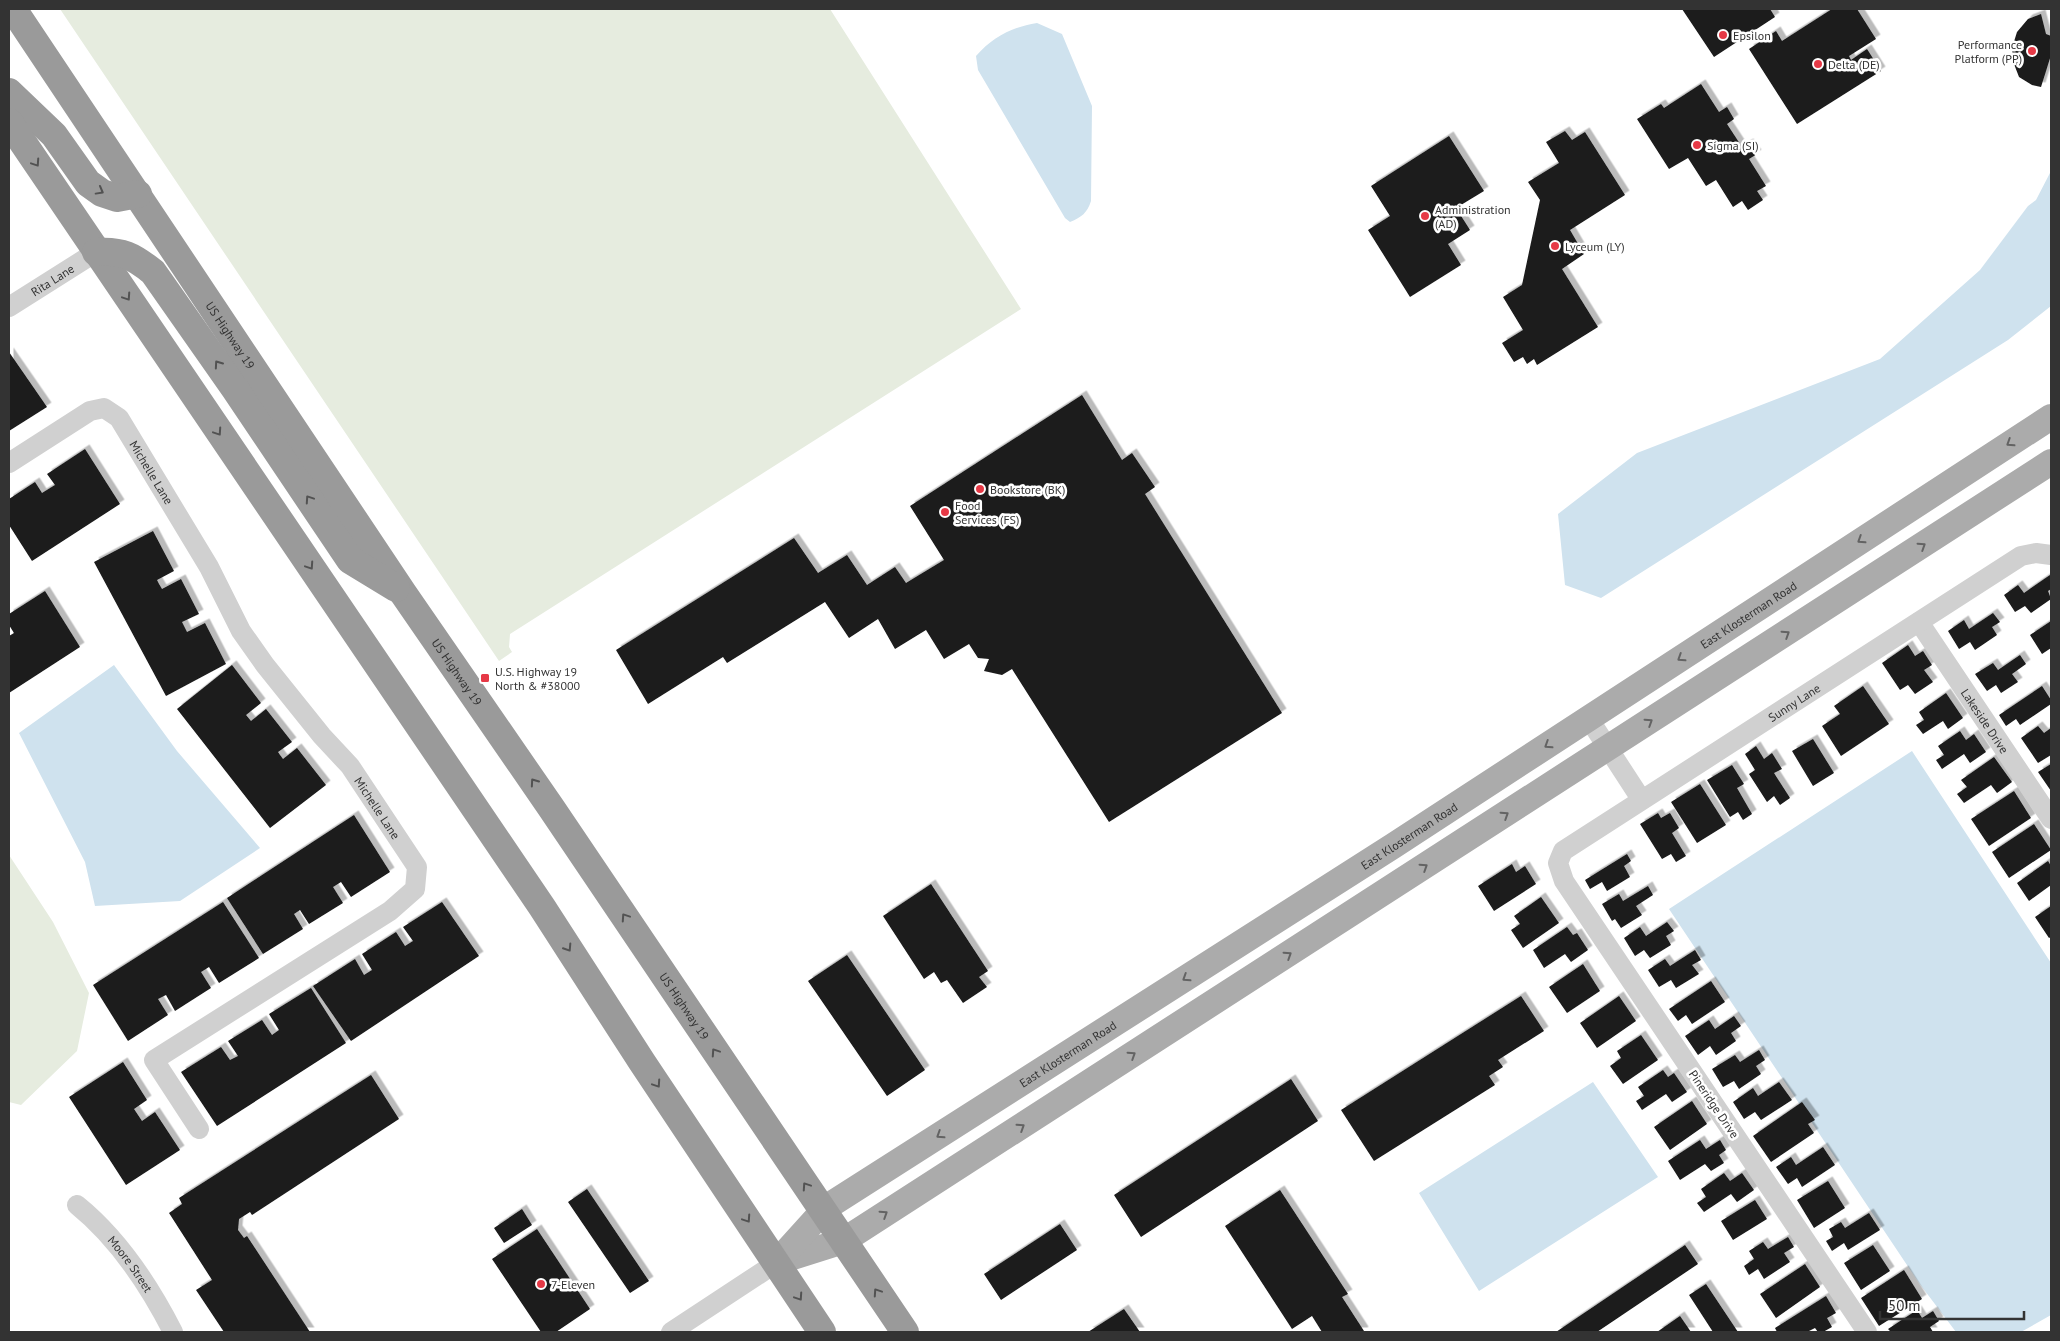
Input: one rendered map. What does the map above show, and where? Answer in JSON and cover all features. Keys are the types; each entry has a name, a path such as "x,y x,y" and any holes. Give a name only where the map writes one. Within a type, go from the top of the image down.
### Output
{"highway":[{"name":"US Highway 19","path":"13,9 404,593 905,1332"},
{"path":"9,92 54,135 88,183 102,193 117,198 138,194"},
{"path":"9,122 536,899 636,1054 822,1332"},
{"path":"96,252 114,250 138,259 153,272 235,389 350,560 404,593"}],"main road":[{"name":"East Klosterman Road","path":"776,1262 823,1211 1589,719 2051,417"},
{"name":"East Klosterman Road","path":"776,1262 843,1241 2051,462"}],"street":[{"name":"Rita Lane","path":"9,307 96,252"},
{"name":"Michelle Lane","path":"9,463 90,411 104,408 118,418 209,568 241,631 265,665 322,736 350,766 417,867 415,889 390,911 154,1060 199,1129"},
{"name":"Sunny Lane","path":"1562,876 1558,863 1564,851 1641,799 2021,556 2036,553 2051,555"},
{"name":"Lakeside Drive","path":"1919,622 2051,819"},
{"path":"1589,719 1641,799"},
{"name":"Pineridge Drive","path":"1562,876 1867,1332"},
{"name":"Moore Street","path":"77,1205 97,1221 125,1253 173,1332"},
{"name":"East Klosterman Road","path":"670,1332 776,1262"}],"shaded area":[{"path":"60,9 830,9 1021,309 510,634 509,647 512,652 499,661"},
{"path":"9,855 53,922 89,993 77,1051 21,1105 9,1102"}],"water":[{"path":"1037,23 1062,34 1092,106 1091,201 1084,214 1070,222 1065,218 978,70 976,56 989,43 1011,30"},
{"path":"2051,171 2051,306 2008,340 1601,598 1565,585 1558,514 1637,453 1880,359 1980,270 2028,206 2036,200"},
{"path":"114,665 177,751 260,848 180,901 95,906 85,862 19,733"},
{"path":"1912,751 2051,963 2051,1315 2021,1332 1956,1332 1919,1283 1669,909"},
{"path":"1593,1082 1658,1177 1479,1291 1419,1193"}],"building":[{"name":"Epsilon","path":"1682,9 1770,9 1775,17 1714,57"},
{"name":"Delta (DE)","path":"1832,9 1857,9 1876,39 1849,56 1851,60 1867,49 1881,71 1797,124 1749,49 1776,31 1782,41"},
{"name":"Performance Platform (PP)","path":"2041,14 2046,34 2051,36 2051,55 2041,87 2032,85 2019,77 2014,64 2012,48 2017,32 2028,19"},
{"name":"Sigma (SI)","path":"1701,84 1719,112 1727,107 1734,119 1727,124 1742,147 1749,143 1757,154 1749,159 1766,186 1757,191 1763,200 1748,210 1742,201 1733,207 1716,180 1706,186 1688,158 1669,169 1637,119 1661,104 1664,108"},
{"name":"Lyceum (LY)","path":"1565,131 1572,140 1585,132 1625,195 1570,230 1584,254 1562,269 1598,327 1537,365 1534,359 1527,364 1523,357 1514,362 1502,343 1523,330 1503,297 1522,285 1540,200 1528,182 1559,163 1546,142"},
{"name":"Administration (AD)","path":"1449,136 1484,191 1456,208 1470,230 1448,244 1461,265 1410,297 1368,230 1390,216 1371,186"},
{"path":"9,352 47,407 9,431"},
{"path":"1082,395 1122,460 1132,453 1155,487 1145,494 1282,713 1109,822 1012,669 1002,675 984,671 989,659 978,658 969,644 944,659 926,630 895,649 878,619 849,638 825,602 727,663 723,657 648,704 616,650 794,538 818,573 847,555 867,585 895,567 906,583 944,560 910,506"},
{"path":"85,449 120,504 32,561 9,525 9,499 35,482 42,493 55,485 47,474"},
{"path":"153,531 174,571 157,580 159,584 162,589 181,579 199,614 182,622 187,632 205,623 226,664 166,696 94,562"},
{"path":"2050,575 2051,589 2048,591 2051,599 2031,613 2025,606 2015,612 2004,595 2018,585 2024,593"},
{"path":"45,591 80,647 9,693 9,636 14,633 9,625 9,614"},
{"path":"1993,613 2000,622 1992,627 1997,635 1975,650 1970,642 1959,649 1948,631 1964,620 1969,629"},
{"path":"2051,621 2051,648 2042,654 2030,635"},
{"path":"1908,645 1915,656 1923,651 1932,665 1924,670 1933,682 1915,694 1908,685 1900,690 1882,663"},
{"path":"2020,655 2026,664 2012,674 2018,682 2001,693 1996,685 1987,691 1975,674 1993,663 1998,670"},
{"path":"232,665 261,703 246,715 251,721 266,709 292,742 278,752 283,759 297,748 326,785 270,828 177,709"},
{"path":"1863,686 1889,724 1841,756 1822,726 1840,714 1834,706"},
{"path":"2042,686 2051,700 2051,704 2020,725 2016,719 2006,726 1999,715"},
{"path":"1946,693 1963,718 1948,729 1943,721 1923,734 1916,725 1924,720 1919,712"},
{"path":"2038,726 2044,733 2051,728 2051,755 2038,763 2021,738"},
{"path":"1960,731 1966,740 1974,734 1986,752 1970,763 1964,754 1942,769 1936,760 1944,755 1938,746"},
{"path":"1813,739 1834,773 1813,786 1792,751"},
{"path":"1756,746 1764,759 1772,753 1782,769 1774,773 1790,798 1780,805 1774,796 1767,802 1749,774 1755,770 1745,754"},
{"path":"1994,757 2012,782 1997,793 1991,785 1964,803 1957,794 1967,787 1961,780"},
{"path":"2051,764 2051,791 2038,772"},
{"path":"1732,765 1744,784 1737,788 1752,814 1743,820 1738,812 1730,817 1707,780"},
{"path":"1700,784 1726,825 1697,843 1671,802"},
{"path":"2014,791 2031,818 1989,846 1971,819"},
{"path":"1658,813 1661,818 1670,813 1679,828 1672,833 1686,856 1676,862 1671,854 1662,859 1640,824"},
{"path":"354,815 390,872 351,897 341,882 333,887 343,903 309,924 300,910 294,914 303,929 263,954 227,898"},
{"path":"2034,824 2051,850 2009,878 1992,852"},
{"path":"1627,854 1631,861 1624,866 1630,877 1607,891 1602,882 1590,889 1585,880"},
{"path":"2048,861 2051,866 2051,885 2029,901 2017,883"},
{"path":"1512,864 1516,872 1525,866 1536,884 1494,911 1478,886"},
{"path":"931,884 988,971 979,977 987,987 963,1003 947,980 941,983 934,972 924,979 883,916"},
{"path":"1648,886 1653,895 1636,906 1642,915 1621,928 1615,919 1612,921 1602,904 1619,894 1623,901"},
{"path":"1541,897 1559,923 1523,948 1511,930 1520,924 1514,916"},
{"path":"223,902 259,958 219,983 209,967 201,972 211,988 175,1011 166,995 158,999 168,1015 128,1041 93,985"},
{"path":"442,902 479,956 351,1041 313,986 355,959 364,975 372,970 362,954 396,932 405,946 413,941 403,927"},
{"path":"2051,906 2051,937 2049,938 2035,917"},
{"path":"1667,922 1674,931 1666,936 1671,945 1650,958 1644,950 1635,956 1624,938 1640,927 1646,936"},
{"path":"1567,927 1573,935 1577,933 1588,950 1571,962 1565,954 1544,968 1533,950"},
{"path":"1695,950 1701,960 1692,965 1699,974 1676,988 1671,980 1659,987 1648,970 1665,959 1670,966"},
{"path":"847,955 925,1070 887,1096 808,981"},
{"path":"1583,964 1600,991 1567,1013 1549,987"},
{"path":"1711,981 1725,1002 1692,1024 1686,1015 1678,1021 1669,1009"},
{"path":"311,988 346,1043 217,1126 181,1072 221,1047 230,1060 238,1056 228,1041 262,1020 272,1035 279,1030 269,1014"},
{"path":"1521,996 1544,1031 1498,1060 1503,1067 1489,1076 1495,1085 1374,1161 1341,1110"},
{"path":"1619,996 1636,1021 1597,1048 1580,1023"},
{"path":"1734,1016 1741,1026 1731,1033 1736,1041 1716,1055 1710,1046 1698,1055 1685,1036 1709,1020 1715,1029"},
{"path":"1641,1035 1658,1060 1623,1084 1610,1066 1621,1058 1617,1051"},
{"path":"1759,1050 1765,1060 1756,1066 1761,1074 1739,1089 1734,1081 1723,1087 1712,1069 1735,1055 1740,1062"},
{"path":"123,1062 147,1100 134,1109 142,1121 155,1112 180,1150 126,1185 69,1097"},
{"path":"1663,1070 1668,1077 1674,1073 1687,1092 1672,1102 1666,1094 1642,1110 1636,1101 1644,1096 1638,1087"},
{"path":"371,1075 399,1119 252,1215 250,1212 239,1219 238,1230 244,1238 247,1236 310,1332 224,1332 196,1290 212,1280 169,1213 182,1204 179,1198"},
{"path":"1291,1079 1318,1121 1141,1237 1114,1195"},
{"path":"1779,1082 1792,1100 1761,1120 1755,1112 1744,1119 1733,1102 1753,1088 1758,1096"},
{"path":"1692,1101 1707,1124 1670,1150 1654,1127"},
{"path":"1802,1102 1815,1120 1808,1124 1814,1133 1771,1162 1753,1136"},
{"path":"1700,1140 1706,1149 1720,1140 1726,1150 1719,1155 1724,1163 1711,1171 1705,1164 1680,1180 1668,1161"},
{"path":"1823,1147 1835,1165 1802,1187 1797,1178 1788,1184 1776,1167 1791,1157 1796,1165"},
{"path":"1724,1173 1730,1181 1742,1173 1754,1190 1737,1202 1731,1194 1704,1212 1697,1203 1706,1197 1701,1189"},
{"path":"1828,1181 1845,1208 1814,1228 1797,1200"},
{"path":"587,1189 649,1281 630,1293 568,1202"},
{"path":"1280,1190 1348,1294 1342,1297 1363,1332 1322,1332 1312,1316 1292,1329 1225,1226"},
{"path":"1755,1200 1767,1219 1733,1240 1721,1221"},
{"path":"522,1209 532,1225 504,1243 494,1228"},
{"path":"1869,1213 1880,1230 1848,1250 1844,1243 1832,1251 1826,1241 1833,1237 1829,1229 1841,1222 1845,1228"},
{"path":"1060,1224 1077,1250 1001,1300 984,1274"},
{"name":"7-Eleven","path":"537,1229 590,1309 556,1332 541,1332 492,1259"},
{"path":"1788,1237 1794,1247 1784,1253 1790,1262 1764,1279 1758,1269 1749,1275 1744,1266 1754,1259 1749,1251 1763,1242 1768,1249"},
{"path":"1685,1245 1698,1264 1597,1332 1556,1332"},
{"path":"1873,1245 1890,1271 1861,1290 1844,1263"},
{"path":"1805,1264 1820,1287 1776,1318 1760,1294"},
{"path":"1904,1270 1922,1299 1879,1326 1861,1298"},
{"path":"1706,1284 1738,1332 1713,1332 1689,1295"},
{"path":"1826,1296 1836,1313 1827,1318 1832,1327 1823,1332 1818,1332 1815,1328 1807,1332 1777,1332 1775,1328"},
{"path":"1124,1309 1140,1332 1088,1332"},
{"path":"1917,1310 1922,1318 1933,1311 1939,1321 1930,1327 1933,1332 1891,1332 1888,1329"},
{"path":"1680,1316 1691,1332 1657,1332"}],"place":[{"name":"Epsilon","path":"1723,35"},
{"name":"Performance Platform (PP)","path":"2032,51"},
{"name":"Delta (DE)","path":"1818,64"},
{"name":"Sigma (SI)","path":"1697,145"},
{"name":"Administration (AD)","path":"1425,216"},
{"name":"Lyceum (LY)","path":"1555,246"},
{"name":"Bookstore (BK)","path":"980,489"},
{"name":"Food Services (FS)","path":"945,512"},
{"name":"U.S. Highway 19 North & #38000","path":"485,678"},
{"name":"7-Eleven","path":"541,1284"}]}
